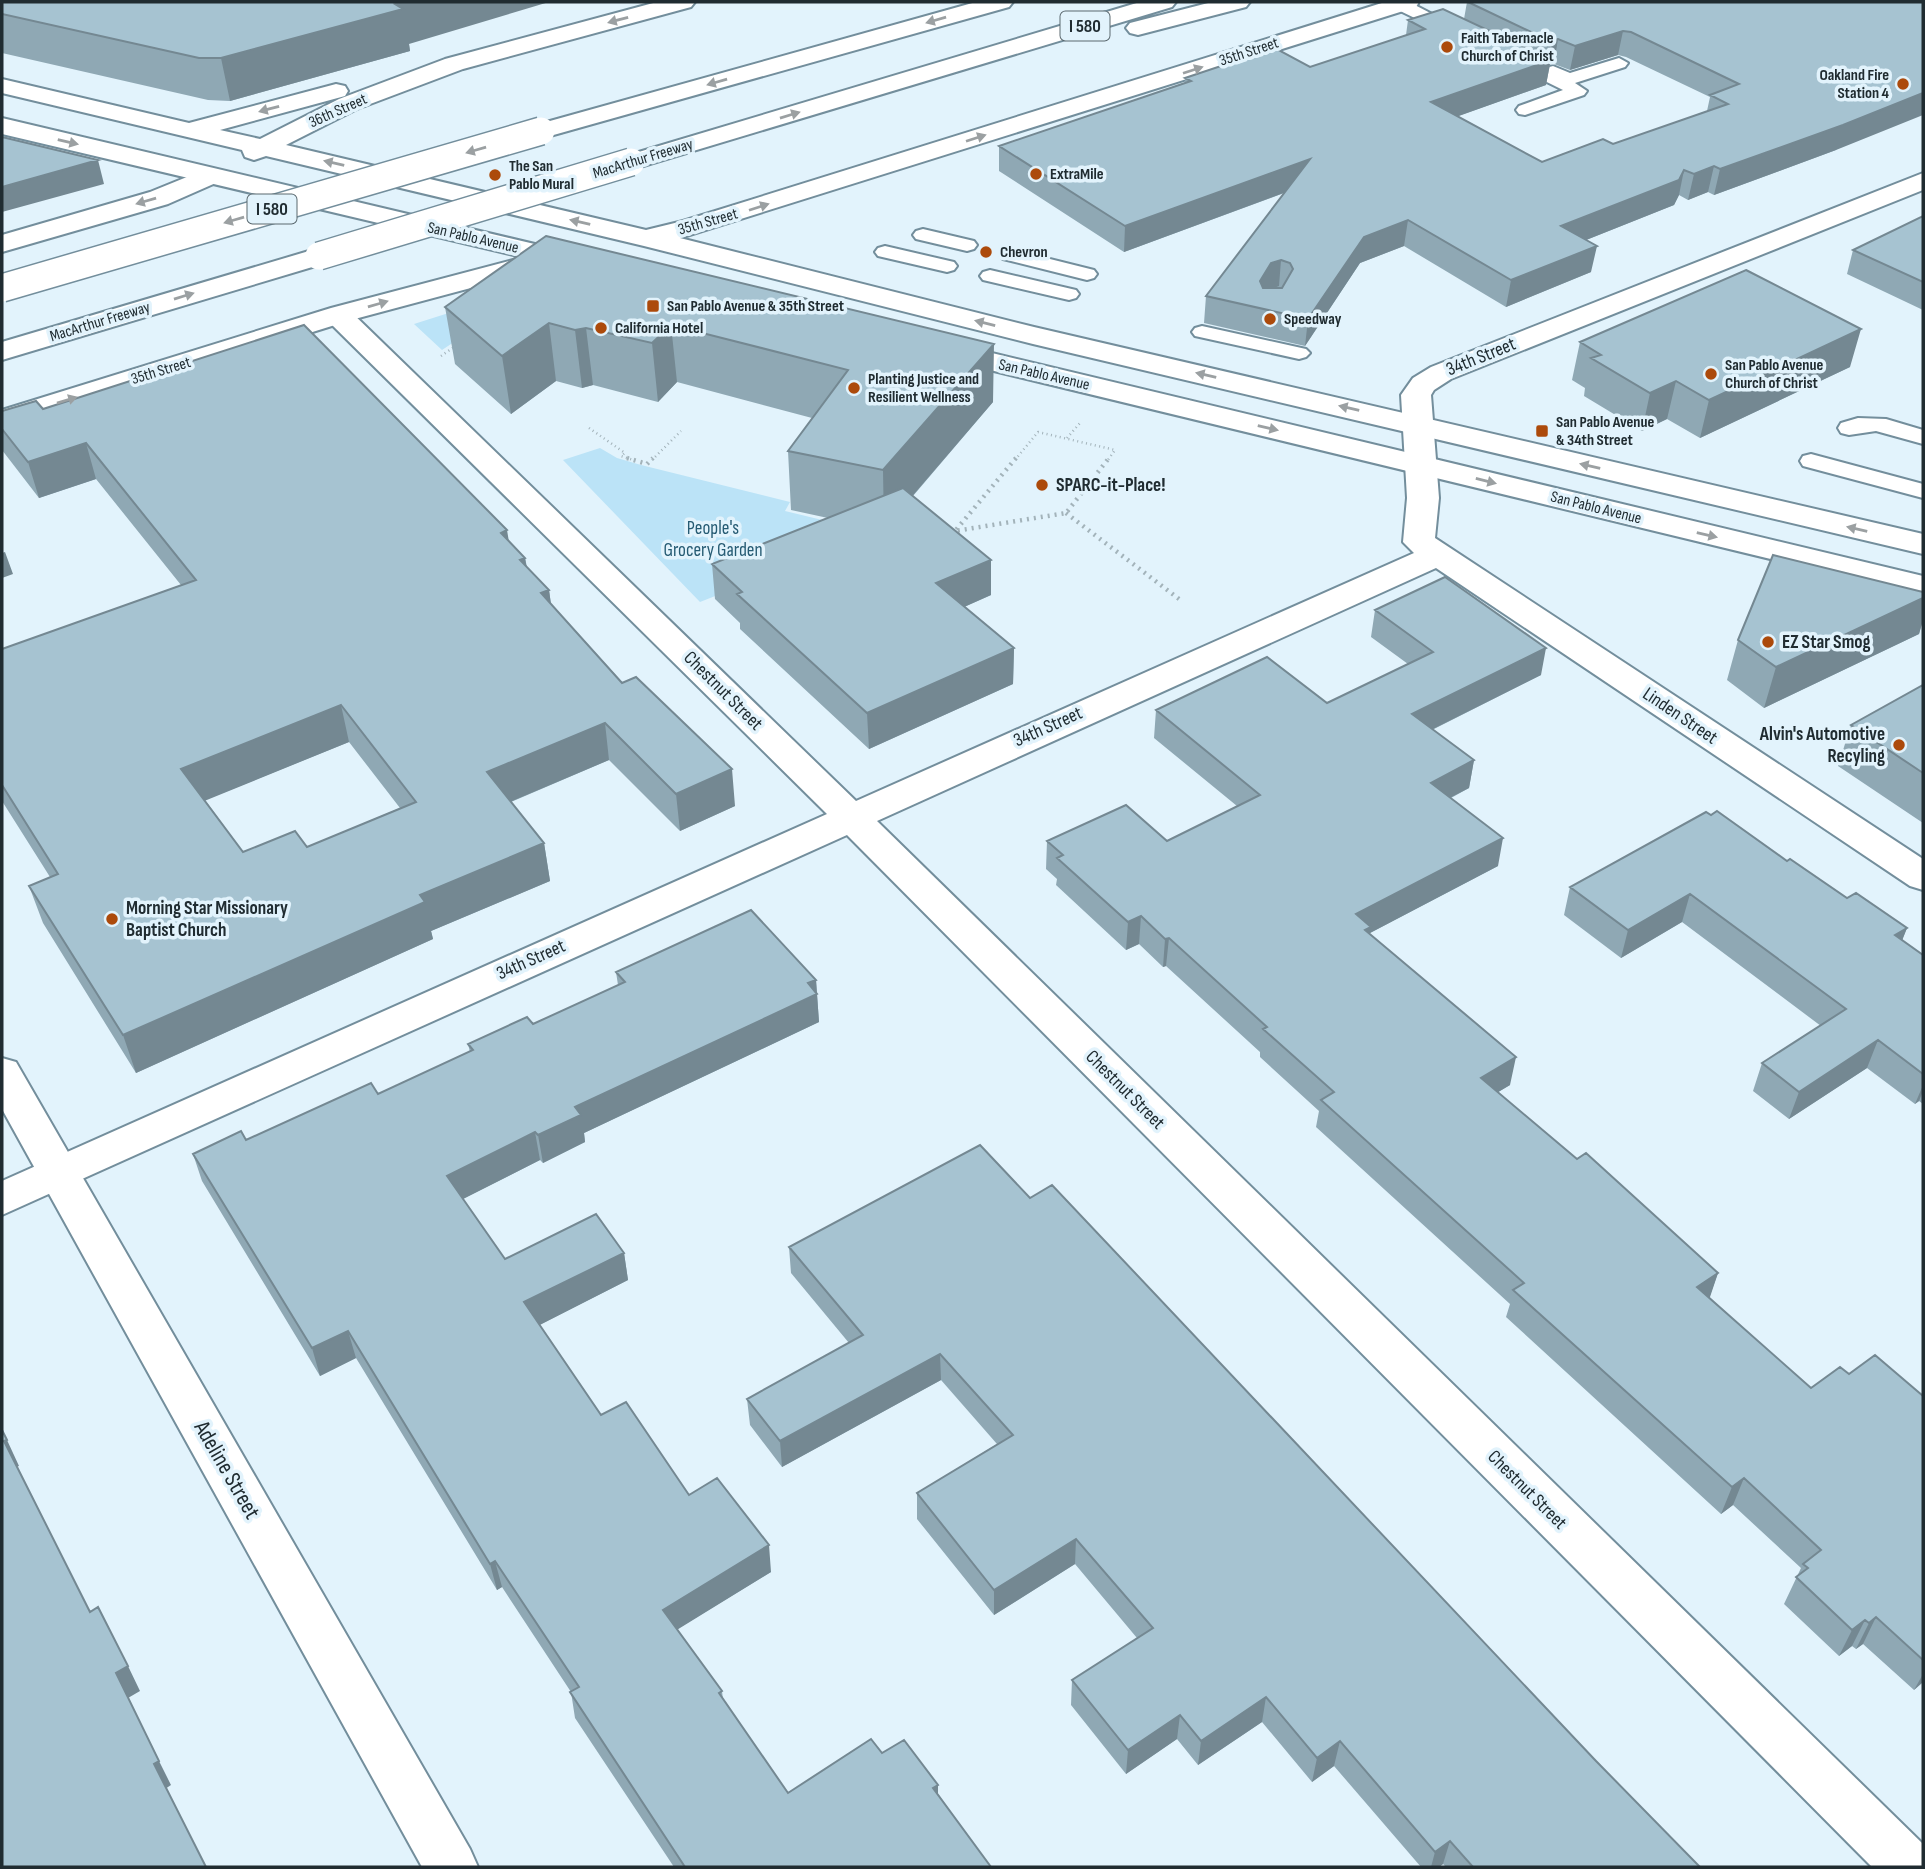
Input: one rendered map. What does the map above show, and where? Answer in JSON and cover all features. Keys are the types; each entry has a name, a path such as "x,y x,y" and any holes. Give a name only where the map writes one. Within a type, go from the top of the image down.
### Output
{"main road":[{"name":"36th Street","path":"2,244 159,198 209,176 348,104 454,64 683,2"},
{"name":"I 580","path":"2,288 541,131 1001,2"},
{"name":"MacArthur Freeway","path":"2,351 1164,2"},
{"path":"1005,50 1098,39 1238,2"},
{"name":"35th Street","path":"2,420 488,273 690,228 1409,3"},
{"path":"193,129 454,64"},
{"name":"San Pablo Avenue","path":"2,86 646,237 1033,335 1923,544"},
{"name":"San Pablo Avenue","path":"2,126 600,268"},
{"name":"34th Street","path":"1437,555 1419,542 1423,498 1416,395 1423,384 1441,373 1923,181"},
{"name":"Chestnut Street","path":"339,316 850,816 1909,1867"},
{"name":"San Pablo Avenue","path":"913,344 1923,586"},
{"name":"34th Street","path":"2,1199 850,816 1437,555"},
{"name":"Linden Street","path":"1437,555 1923,877"},
{"name":"Adeline Street","path":"2,1073 452,1867"}],"lane":[{"path":"1409,3 1474,35"},
{"path":"1525,110 1578,91 1497,47 1569,79 1619,63"},
{"path":"923,235 967,245"},
{"path":"885,252 947,266"},
{"path":"1010,256 1087,274"},
{"path":"990,276 1069,294"},
{"path":"1202,332 1249,338 1299,353"},
{"path":"1849,428 1855,425 1885,425 1891,434 1923,437"},
{"path":"1828,447 1811,461 1866,467 1918,485"}],"path":[{"path":"406,380 463,341"},
{"path":"1067,438 1083,418"},
{"path":"589,428 625,453 621,456 647,464 681,431"},
{"path":"1038,432 1067,438 1115,450 1066,513 955,531 1038,432"},
{"path":"1066,513 1183,602"}],"green space":[{"path":"527,288 532,290 442,350 414,324"},
{"name":"People's Grocery Garden","path":"600,448 617,458 641,465 790,502 785,511 847,526 887,528 700,602 563,460"}],"building":[{"path":"2,2 402,2 395,4 403,9 221,58 199,58 2,14"},
{"path":"1468,2 1923,2 1923,93 1720,169 1714,166 1694,174 1684,170 1679,180 1561,226 1597,246 1511,280 1408,220 1364,237 1308,319 1206,296 1310,159 1125,226 999,146 1191,81 1185,78 1275,48 1310,67 1425,29 1408,20 1443,9 1551,60 1431,102 1542,162 1603,139 1613,144 1728,104 1710,95 1739,84 1631,32 1623,31 1575,46 1558,39 1550,41","holes":["1281,260 1290,263 1293,269 1282,288 1263,288 1260,281 1271,263"]},
{"path":"2,137 98,160 2,187"},
{"path":"1923,216 1923,282 1853,250"},
{"path":"546,236 994,344 883,470 788,451 848,370 671,325 652,343 586,328 575,330 549,323 502,356 445,307"},
{"path":"1746,270 1861,329 1709,400 1676,381 1650,393 1591,358 1601,355 1580,342"},
{"path":"304,325 507,530 501,533 525,558 520,560 549,590 541,593 622,683 636,677 732,769 676,794 605,723 487,772 544,843 420,895 425,902 123,1035 29,886 58,874 2,785 2,649 196,580 86,443 28,462 2,429 2,411 36,401 43,409","holes":["341,705 416,802 307,847 295,831 243,852 181,769"]},
{"path":"903,488 991,560 936,583 1014,648 867,713 737,594 742,592 712,564"},
{"path":"1773,555 1923,592 1923,598 1776,667 1738,640"},
{"path":"1445,577 1546,648 1412,714 1474,760 1431,783 1503,838 1356,914 1371,927 1365,930 1516,1057 1481,1078 1577,1159 1586,1153 1718,1273 1697,1287 1811,1388 1840,1367 1849,1374 1875,1355 1923,1396 1923,1660 1876,1617 1869,1623 1865,1620 1852,1630 1796,1577 1808,1568 1803,1564 1821,1550 1744,1478 1732,1487 1513,1290 1524,1283 1321,1100 1334,1092 1263,1029 1267,1027 1141,916 1128,922 1057,858 1063,855 1047,841 1126,805 1167,841 1260,795 1156,710 1267,657 1327,703 1433,652 1375,610"},
{"path":"1923,685 1923,773 1851,725"},
{"path":"1717,811 1787,861 1790,859 1847,898 1856,893 1907,928 1895,935 1923,955 1923,1074 1878,1040 1799,1092 1762,1063 1846,1009 1690,894 1628,930 1570,887 1706,812 1711,815"},
{"path":"751,910 816,980 808,983 817,994 575,1107 581,1115 538,1135 535,1132 447,1176 505,1259 596,1214 624,1253 524,1302 601,1415 626,1402 689,1495 717,1478 769,1545 663,1610 722,1691 719,1693 788,1793 871,1739 882,1753 904,1740 938,1785 933,1788 991,1867 685,1867 570,1692 579,1687 495,1561 490,1564 348,1331 312,1348 193,1154 241,1131 246,1140 371,1083 378,1094 473,1050 468,1044 527,1017 533,1024 625,982 616,972"},
{"path":"980,1145 1030,1198 1052,1185 1596,1761 1700,1867 1473,1867 1450,1841 1435,1852 1340,1741 1317,1758 1266,1697 1201,1741 1180,1715 1128,1750 1072,1680 1153,1628 1076,1539 994,1590 917,1493 1013,1435 940,1354 780,1441 747,1399 863,1335 789,1247"},
{"path":"2,1430 7,1440 4,1441 90,1612 98,1607 128,1666 116,1673 159,1761 154,1764 206,1867 2,1867"}],"place":[{"name":"Faith Tabernacle Church of Christ","path":"1447,47"},
{"name":"Oakland Fire Station 4","path":"1903,84"},
{"name":"ExtraMile","path":"1036,174"},
{"name":"The San Pablo Mural","path":"495,175"},
{"name":"Chevron","path":"986,252"},
{"name":"San Pablo Avenue & 35th Street","path":"653,306"},
{"name":"Speedway","path":"1270,319"},
{"name":"California Hotel","path":"601,328"},
{"name":"San Pablo Avenue Church of Christ","path":"1711,374"},
{"name":"Planting Justice and Resilient Wellness","path":"854,388"},
{"name":"San Pablo Avenue & 34th Street","path":"1542,431"},
{"name":"SPARC-it-Place!","path":"1042,485"},
{"name":"EZ Star Smog","path":"1768,642"},
{"name":"Alvin's Automotive Recyling","path":"1899,745"},
{"name":"Morning Star Missionary Baptist Church","path":"112,919"}]}
